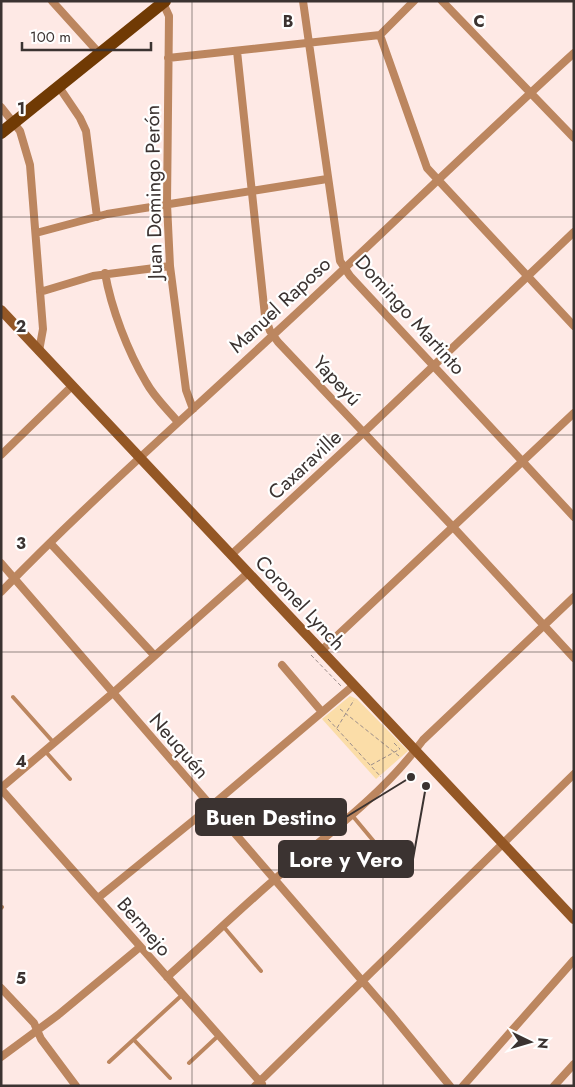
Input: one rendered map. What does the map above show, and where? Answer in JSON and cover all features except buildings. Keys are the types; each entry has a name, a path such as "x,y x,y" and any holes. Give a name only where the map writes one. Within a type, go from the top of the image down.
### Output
{"main road":[{"path":"1,133 164,2"},
{"name":"Coronel Lynch","path":"3,314 354,685 404,745 411,757 502,844 574,919"}],"street":[{"path":"52,1 99,53"},
{"name":"Domingo Martinto","path":"303,1 337,249 344,268 432,366 574,517"},
{"path":"168,58 380,35 414,1"},
{"path":"442,1 574,138"},
{"name":"Juan Domingo Perón","path":"164,2 169,16 167,204 170,266 186,390 193,409"},
{"path":"380,35 427,168 436,180 574,326"},
{"name":"Yapeyú","path":"237,51 265,316 273,336 574,658"},
{"name":"Manuel Raposo","path":"1,592 140,457 273,336 436,180 574,53"},
{"path":"59,87 80,118 86,131 98,217"},
{"path":"1,107 23,138 30,165 43,329 39,351"},
{"path":"36,233 98,217 167,204 327,179"},
{"name":"Caxaraville","path":"231,555 363,433 574,232"},
{"path":"40,292 105,273 170,266"},
{"path":"105,273 124,336 145,381 178,422"},
{"path":"1,455 72,386"},
{"path":"321,651 454,528 574,413"},
{"path":"51,544 154,655"},
{"name":"Neuquén","path":"1,563 114,692 210,807 363,981 450,1086"},
{"path":"1,788 114,692 248,573"},
{"path":"167,978 274,880 387,783 411,757 423,740 574,597"},
{"path":"282,665 324,714"},
{"path":"98,898 324,714 354,685"},
{"path":"259,1085 574,774"},
{"name":"Bermejo","path":"1,788 259,1085"},
{"path":"1,1057 58,1015 140,946"},
{"path":"463,1086 574,960"},
{"path":"1,988 38,1029 41,1039 76,1086"},
{"path":"554,1086 574,1064"}],"lane":[{"path":"13,698 54,743"},
{"path":"45,751 70,779"},
{"path":"352,814 391,862"},
{"path":"223,926 261,972"},
{"path":"109,1062 135,1041 182,995"},
{"path":"189,1063 218,1036"},
{"path":"135,1041 170,1078"}],"path":[{"path":"310,653 350,699 355,699 336,729"},
{"path":"337,707 393,752 411,757"},
{"path":"324,714 387,783"},
{"path":"394,742 404,745 411,757"},
{"path":"370,765 404,745"}],"shaded area":[{"path":"350,696 357,699 408,751 376,779 322,719"}],"place":[{"name":"Buen Destino","path":"411,777"},
{"name":"Lore y Vero","path":"426,786"}]}
